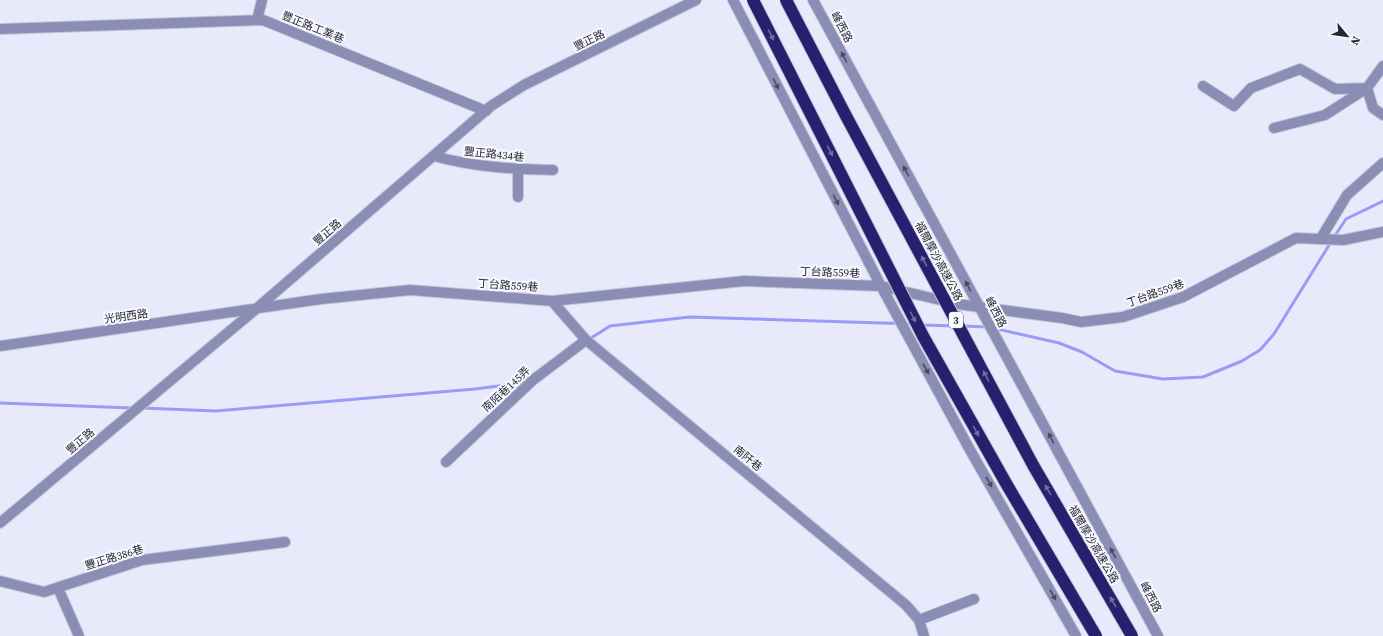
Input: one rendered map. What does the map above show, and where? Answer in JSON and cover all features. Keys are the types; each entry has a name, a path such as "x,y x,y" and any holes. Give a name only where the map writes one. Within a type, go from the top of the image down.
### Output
{"highway":[{"path":"753,0 923,336 1007,485 1096,636"},
{"name":"福爾摩沙高速公路","path":"786,0 845,114 1033,465 1132,636"}],"street":[{"path":"256,20 262,0"},
{"name":"豐正路","path":"0,523 256,309 486,111 524,85 696,0"},
{"path":"733,0 881,286 970,450 1076,636"},
{"name":"峰西路","path":"813,0 1158,636"},
{"name":"豐正路工業巷","path":"0,30 263,20 486,111"},
{"path":"1274,128 1325,114 1367,88 1383,66"},
{"path":"1203,86 1234,106 1251,88 1300,69 1335,89 1367,88"},
{"path":"1367,88 1372,108 1383,115"},
{"name":"豐正路434巷","path":"434,156 462,164 518,169 553,170"},
{"path":"1323,238 1347,195 1383,163"},
{"path":"518,169 518,197"},
{"name":"丁台路559巷","path":"256,309 321,299 410,290 552,301 744,281 881,286 957,304 1062,318 1081,322 1123,317 1183,297 1296,238 1341,239 1383,232"},
{"name":"南阡巷","path":"552,301 586,340 906,605 919,620 924,636"},
{"name":"光明西路","path":"0,346 256,309"},
{"name":"南陌巷145弄","path":"446,462 533,380 586,340"},
{"name":"豐正路386巷","path":"0,581 44,592 142,560 285,542"},
{"path":"58,588 79,636"},
{"path":"919,620 974,598"}],"waterway":[{"path":"1334,237 1346,219 1383,201"},
{"path":"993,328 1059,343 1082,352 1115,371 1163,379 1203,377 1242,361 1260,350 1274,334 1331,242"},
{"path":"588,340 610,326 689,317 914,324"},
{"path":"921,325 956,326"},
{"path":"961,326 988,327"},
{"path":"142,408 216,411 475,389 521,383 531,376"},
{"path":"0,403 132,408"}]}
